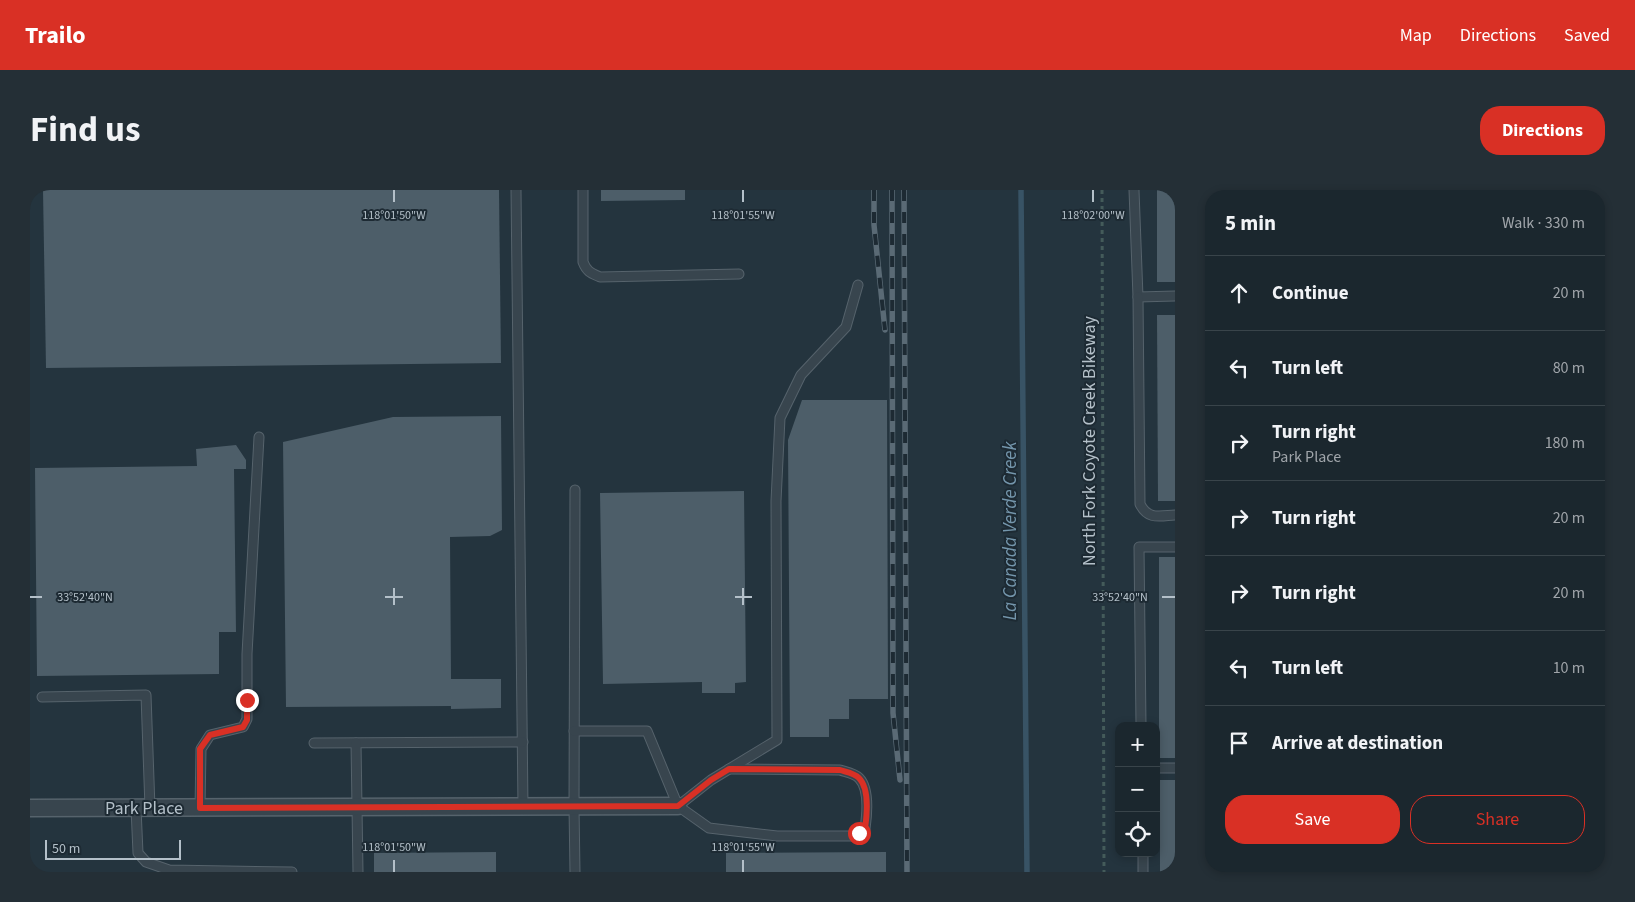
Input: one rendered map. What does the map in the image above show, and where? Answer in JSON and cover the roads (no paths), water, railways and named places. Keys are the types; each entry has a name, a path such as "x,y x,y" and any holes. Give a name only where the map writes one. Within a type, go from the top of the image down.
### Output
{"street":[{"name":"Park Place","path":"30,808 678,806"}],"lane":[{"path":"516,190 523,807"},
{"path":"583,190 583,262 590,273 600,277 739,274"},
{"path":"1134,190 1138,297 1140,504 1144,512 1152,516 1175,515"},
{"path":"678,806 711,780 777,740 776,501 780,418 801,375 846,327 858,285"},
{"path":"1138,297 1175,296"},
{"path":"200,808 200,749 210,735 243,727 247,720 247,654 259,437"},
{"path":"575,490 575,872"},
{"path":"1141,722 1139,547 1175,547"},
{"path":"42,698 146,695 143,808 138,853 146,862 169,870 292,872"},
{"path":"574,731 647,731 678,806 709,828 776,836 850,836 865,829 867,818 865,787 859,778 852,774 840,770 729,769"},
{"path":"314,743 523,742"},
{"path":"356,743 358,872"},
{"path":"1160,768 1175,768"},
{"path":"1143,857 1143,872"}],"waterway":[{"name":"La Canada Verde Creek","path":"1021,190 1027,872"}],"railway":[{"path":"874,190 874,225 885,330"},
{"path":"892,190 893,713 900,780"},
{"path":"904,190 907,872"}]}
